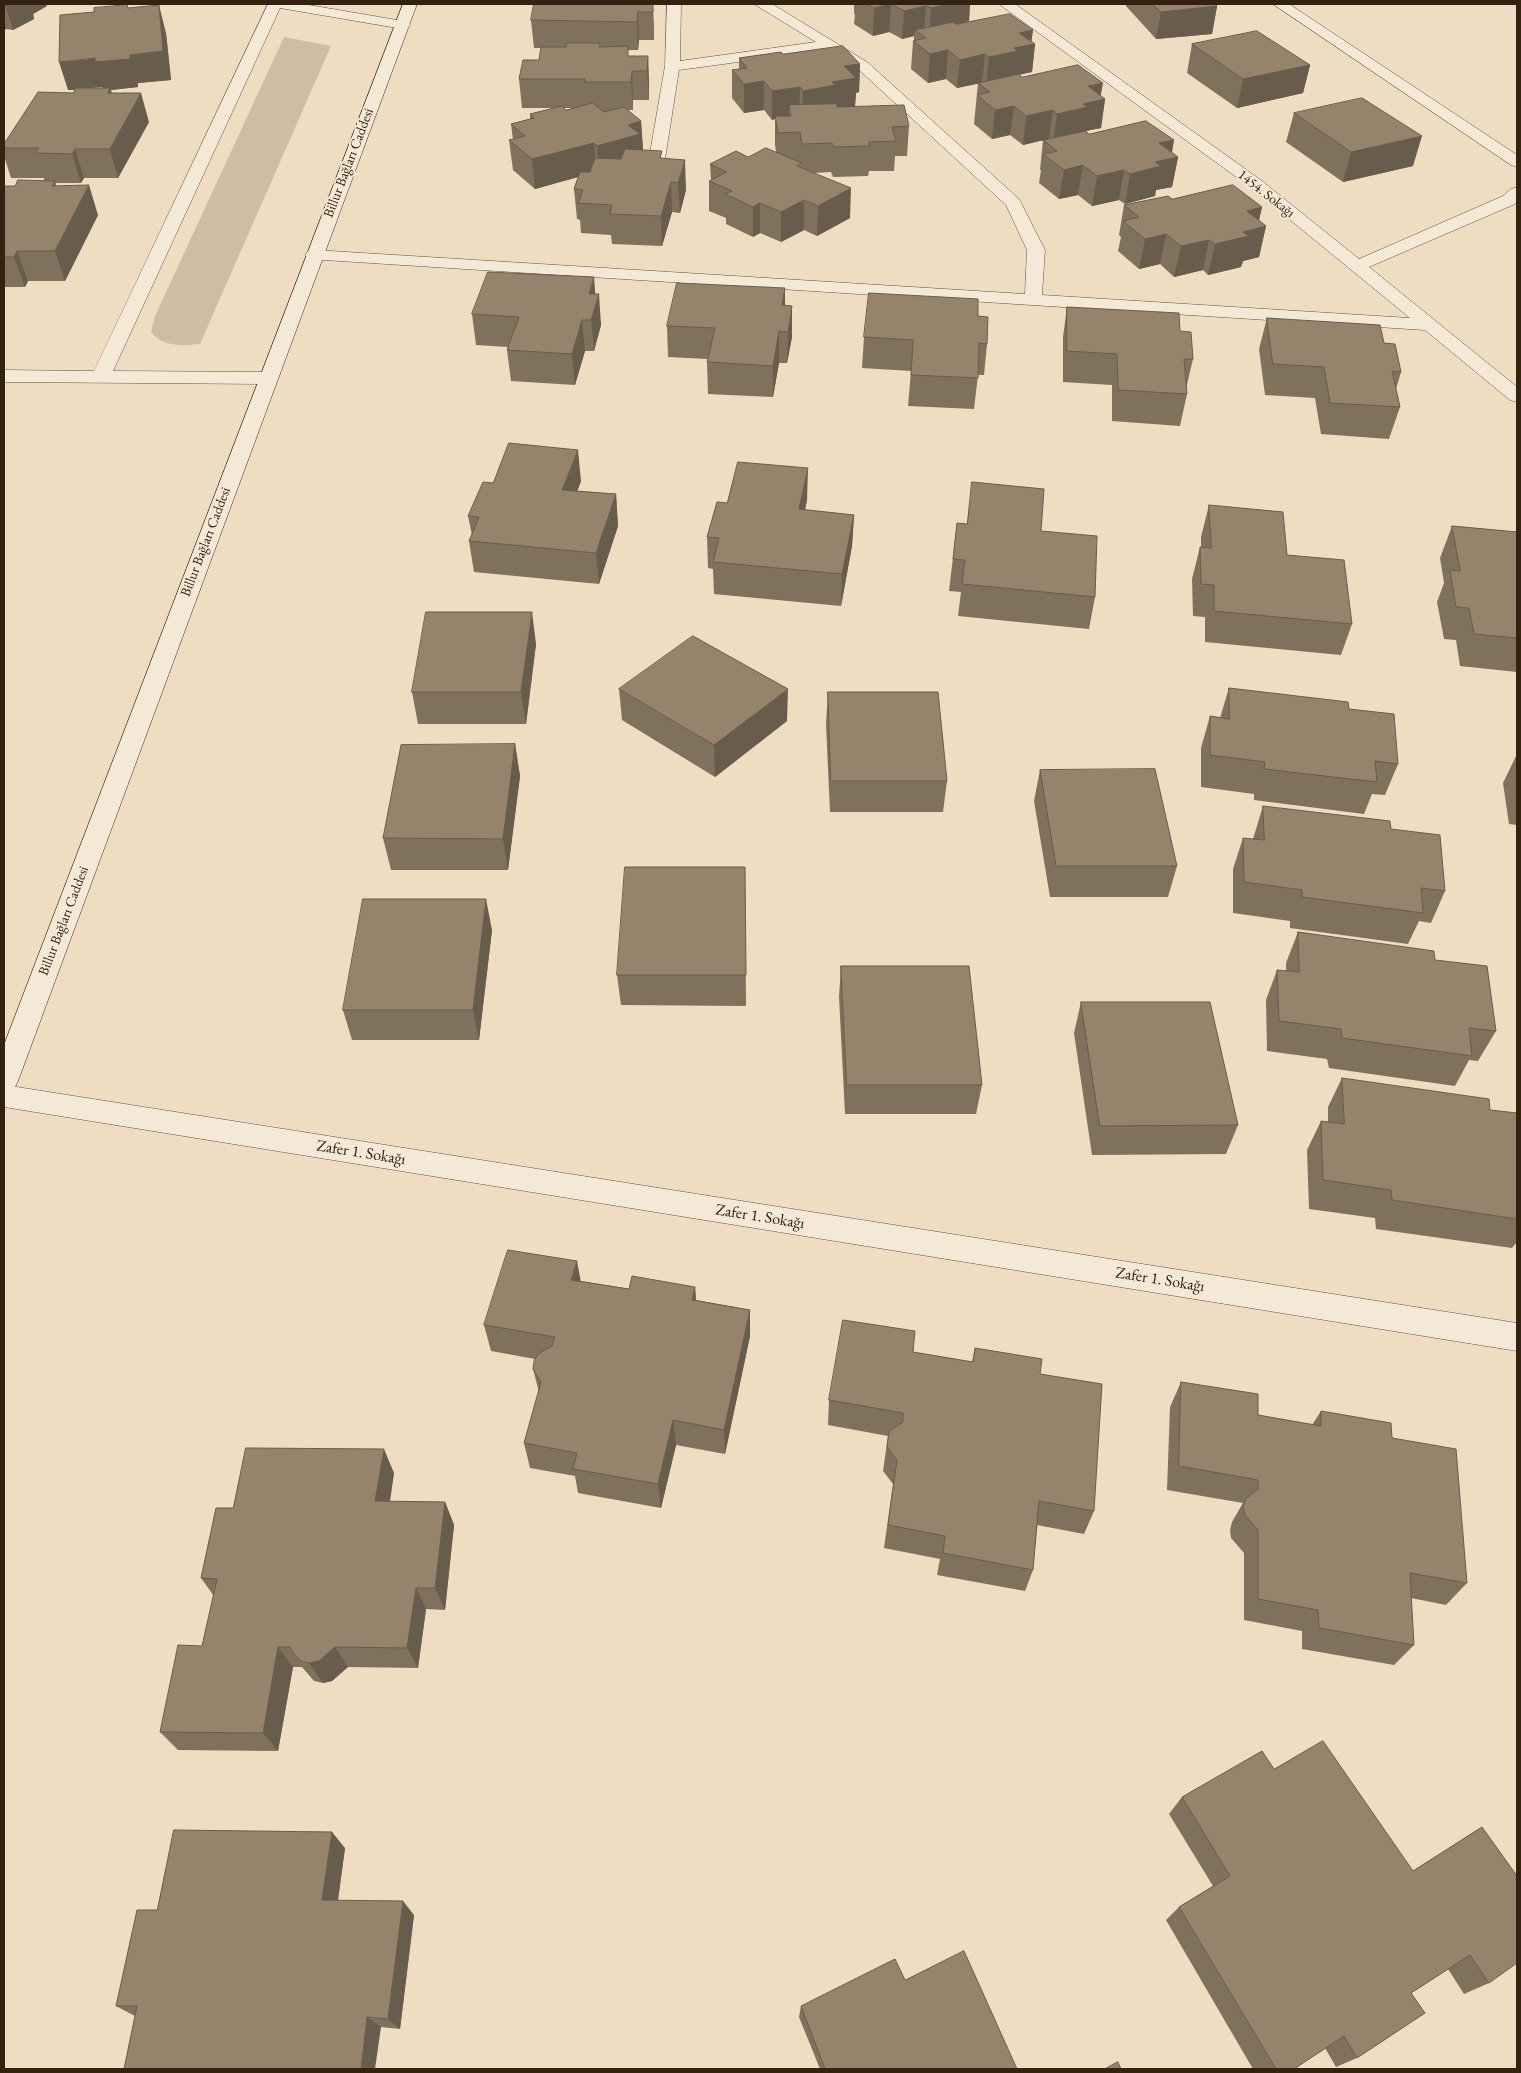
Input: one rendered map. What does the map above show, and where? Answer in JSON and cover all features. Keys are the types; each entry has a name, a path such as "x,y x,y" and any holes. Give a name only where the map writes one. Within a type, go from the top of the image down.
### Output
{"street":[{"path":"100,377 275,4"},
{"path":"280,4 403,25"},
{"name":"Billur Bağları Caddesi","path":"4,1080 11,1041 268,378 410,4"},
{"path":"657,159 672,66 674,4"},
{"path":"761,4 774,10 862,65 1013,202 1036,250 1033,300"},
{"name":"1454. Sokağı","path":"1006,4 1256,184 1517,396"},
{"path":"1280,4 1517,162"},
{"path":"672,66 830,45"},
{"path":"1357,266 1509,200 1517,192"},
{"path":"314,255 1429,325"},
{"path":"4,376 268,378"},
{"name":"Zafer 1. Sokağı","path":"4,1096 1517,1338"}],"shaded area":[{"path":"284,37 331,46 200,344 180,345 167,343 151,332 155,316"}],"building":[{"path":"534,4 653,4 653,12 638,12 637,22 531,20"},
{"path":"867,4 891,4 874,8"},
{"path":"891,4 949,4 931,8 926,6 904,11"},
{"path":"1153,4 1215,4 1217,6 1161,12"},
{"path":"127,5 128,8 159,5 163,51 130,55 130,59 95,62 95,58 59,62 60,15 94,12 94,8"},
{"path":"1010,14 1033,30 1019,33 1035,44 1014,48 1018,51 989,57 985,54 960,60 948,50 930,54 913,41 926,38 915,30 953,22 956,24"},
{"path":"1257,31 1310,65 1243,79 1192,44"},
{"path":"566,43 600,43 599,47 628,46 628,56 648,56 647,71 632,71 631,82 585,82 585,79 519,79 523,60 539,60 541,47 566,47"},
{"path":"843,46 860,64 844,66 856,78 832,82 836,85 803,91 800,87 772,91 764,81 744,84 732,70 747,68 739,58"},
{"path":"1078,65 1103,83 1088,86 1105,99 1083,104 1088,107 1057,114 1053,110 1026,116 1014,106 995,110 977,95 990,92 978,83 1019,74 1022,77"},
{"path":"76,88 110,88 108,93 141,93 110,149 75,149 72,154 35,153 39,148 4,148 4,144 38,92 73,93"},
{"path":"1362,98 1422,136 1351,152 1294,113"},
{"path":"593,103 604,112 624,107 641,121 628,125 640,134 597,146 594,143 532,159 509,140 525,136 511,124 534,118 530,114 562,106 566,110"},
{"path":"837,104 837,107 904,105 909,126 892,127 896,141 869,142 870,146 834,147 832,143 802,144 800,132 778,133 775,116 791,116 789,105"},
{"path":"1146,121 1174,140 1159,143 1178,157 1155,162 1161,166 1130,174 1124,170 1097,176 1083,165 1064,170 1043,154 1057,151 1043,140 1085,131 1089,134"},
{"path":"766,148 802,163 797,166 851,188 818,206 804,200 781,212 760,203 753,207 725,194 732,191 709,181 727,172 710,164 736,151 748,157"},
{"path":"625,149 662,151 660,158 685,160 678,183 671,182 661,216 610,214 612,205 578,203 583,190 574,189 580,172 590,172 595,158 621,159"},
{"path":"18,180 55,181 52,186 89,185 55,251 17,251 14,257 4,257 4,186 15,186"},
{"path":"1233,185 1262,207 1247,211 1266,226 1243,232 1249,236 1215,244 1209,240 1181,246 1166,234 1145,239 1123,221 1139,217 1124,205 1168,196 1172,199"},
{"path":"488,272 594,277 589,294 599,294 591,320 582,320 572,354 507,350 519,317 472,314"},
{"path":"677,283 785,288 782,305 792,306 788,332 779,331 773,366 707,362 715,328 667,326"},
{"path":"869,293 978,299 978,316 988,317 987,344 979,343 978,378 911,375 913,340 864,337"},
{"path":"1067,307 1179,313 1180,331 1191,332 1193,359 1184,359 1187,394 1118,390 1117,354 1067,351"},
{"path":"1267,318 1380,325 1384,343 1395,344 1401,372 1392,371 1400,407 1330,403 1324,367 1273,364"},
{"path":"509,443 578,450 562,490 616,494 596,553 469,541 479,517 468,516 483,482 493,483"},
{"path":"738,462 808,468 799,509 854,515 842,574 713,562 719,538 707,537 717,502 727,503"},
{"path":"972,482 1044,489 1041,531 1097,536 1095,597 962,584 965,560 953,559 957,523 967,524"},
{"path":"1209,505 1283,512 1287,555 1344,560 1352,624 1214,611 1214,585 1201,584 1200,547 1211,548"},
{"path":"1452,526 1517,532 1517,638 1474,634 1469,608 1456,607 1450,570 1460,571"},
{"path":"426,612 532,612 521,692 412,692"},
{"path":"693,636 788,689 714,745 619,689"},
{"path":"1229,688 1348,702 1349,709 1394,714 1398,764 1375,761 1377,782 1264,769 1265,762 1210,755 1210,716 1229,719"},
{"path":"828,692 938,692 947,781 831,781"},
{"path":"515,744 503,839 383,838 401,745"},
{"path":"1155,769 1177,866 1056,866 1040,770"},
{"path":"1263,806 1390,821 1391,829 1440,835 1445,891 1421,888 1423,913 1302,897 1302,890 1244,882 1243,838 1264,840"},
{"path":"625,867 745,867 746,975 617,975"},
{"path":"363,899 486,899 473,1010 343,1010"},
{"path":"1298,932 1434,951 1435,960 1487,966 1496,1031 1469,1028 1472,1056 1342,1038 1341,1029 1279,1021 1277,970 1299,972"},
{"path":"841,966 969,966 982,1085 847,1085"},
{"path":"1081,1002 1210,1002 1238,1125 1100,1126"},
{"path":"1342,1078 1489,1099 1490,1110 1517,1113 1517,1219 1392,1200 1391,1190 1323,1180 1321,1121 1344,1124"},
{"path":"508,1250 577,1261 571,1280 629,1289 632,1276 695,1287 692,1300 750,1310 724,1430 673,1420 658,1484 573,1469 577,1453 524,1443 541,1382 533,1369 534,1361 538,1354 552,1346 555,1337 484,1325"},
{"path":"843,1320 915,1331 913,1352 973,1362 975,1348 1042,1359 1040,1374 1102,1384 1094,1511 1039,1501 1033,1570 943,1553 945,1536 888,1525 897,1460 887,1447 889,1431 903,1422 903,1413 829,1400"},
{"path":"1181,1382 1258,1394 1258,1415 1321,1426 1321,1411 1391,1423 1392,1438 1456,1449 1467,1583 1410,1573 1414,1645 1319,1628 1318,1610 1258,1599 1258,1530 1245,1515 1243,1506 1246,1499 1258,1489 1258,1480 1179,1466"},
{"path":"246,1448 384,1449 375,1501 445,1502 435,1588 416,1588 407,1648 335,1647 319,1661 309,1663 301,1661 290,1647 278,1647 263,1733 160,1732 178,1645 202,1646 217,1579 201,1578 216,1508 233,1508"},
{"path":"1323,1741 1413,1871 1482,1827 1517,1876 1517,1963 1489,1983 1470,1955 1411,1993 1425,2013 1357,2058 1344,2036 1294,2069 1276,2069 1179,1907 1230,1876 1182,1797 1262,1751 1274,1769"},
{"path":"174,1830 332,1832 322,1900 403,1901 388,2019 367,2017 361,2069 124,2069 137,2006 116,2006 137,1910 157,1910"},
{"path":"964,1951 1017,2069 825,2069 801,2006 895,1959 905,1980"},
{"path":"1118,2062 1121,2069 1105,2069"}]}
